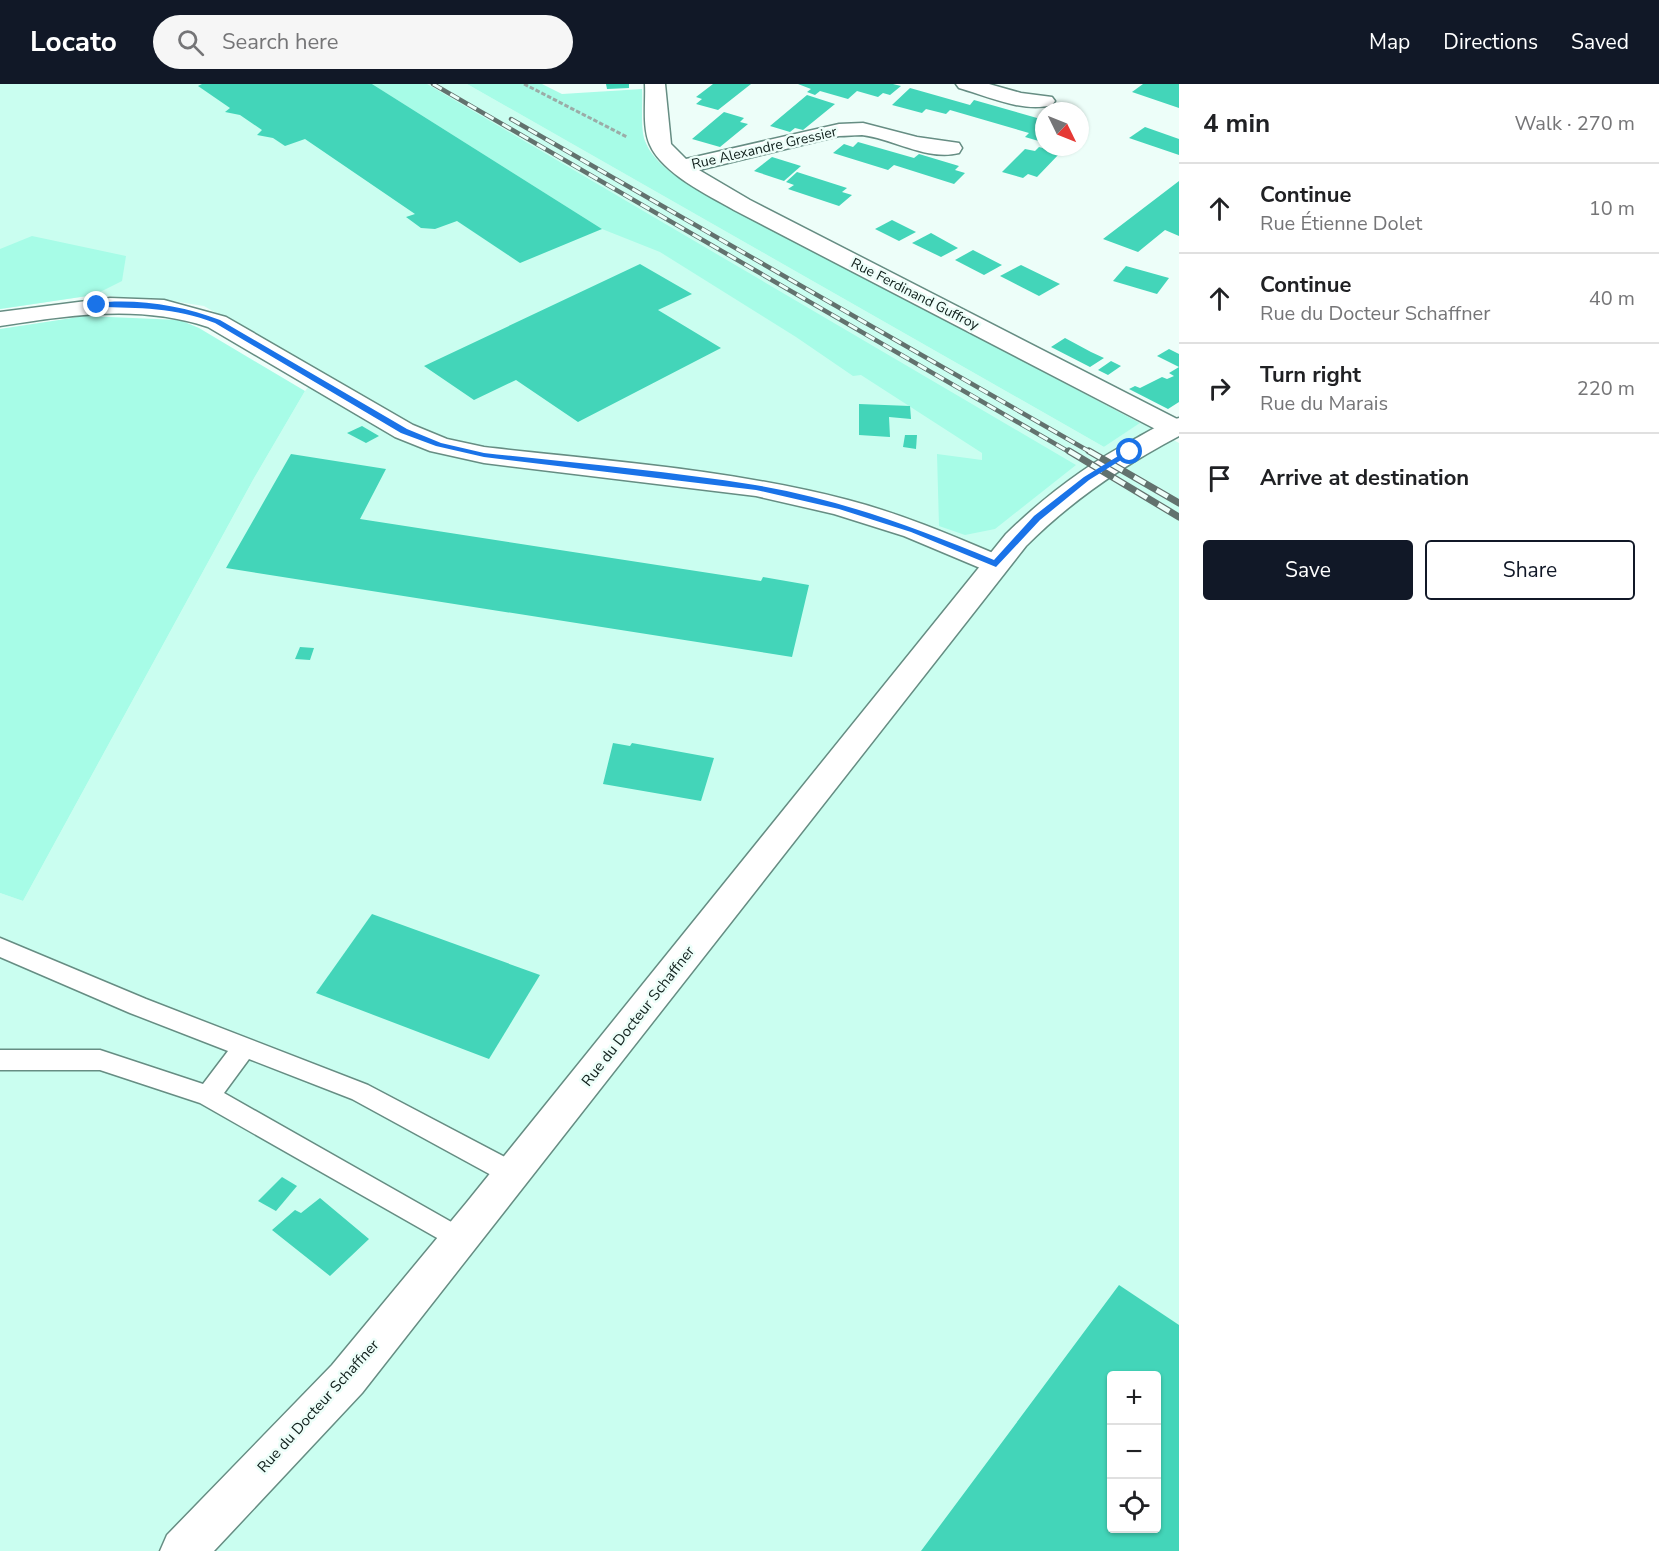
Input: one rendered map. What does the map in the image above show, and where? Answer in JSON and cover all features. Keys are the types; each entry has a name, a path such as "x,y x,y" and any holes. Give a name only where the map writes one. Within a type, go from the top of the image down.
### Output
{"street":[{"path":"655,84 660,144"},
{"path":"966,84 1020,99 1045,101"},
{"name":"Rue Alexandre Gressier","path":"682,167 839,130 863,129 916,143 951,148"},
{"name":"Rue Ferdinand Guffroy","path":"660,144 682,167 742,205 1177,428"},
{"path":"0,319 97,305 126,304 191,311 218,322 404,431 439,445 484,455 756,488 841,507 914,530 996,564"},
{"name":"Rue du Docteur Schaffner","path":"183,1551 347,1379 513,1174 996,564 1037,518 1087,478 1177,428"}],"lane":[{"path":"0,947 138,1006 360,1092 513,1174"},
{"path":"208,1096 244,1047"},
{"path":"0,1060 100,1060 208,1096 460,1240"}],"path":[{"path":"524,84 632,140 660,144"}],"shaded area":[{"path":"0,84 467,84 1104,447 1141,422 1179,443 1179,1551 0,1551 0,893 23,901 253,480 305,391 319,373 204,306 94,295 0,309"},
{"path":"372,84 427,84 1076,465 995,529 965,535 939,526 937,454 982,460 982,453 861,375 853,376 796,337 660,252 602,229"},
{"path":"467,84 542,84 562,94 642,89 642,122 645,141 655,158 678,177 704,193 1140,423 1104,447"},
{"path":"32,236 126,256 122,281 94,295 0,309 0,249"},
{"path":"85,316 180,320 199,328 305,391 253,480 23,901 0,893 0,329"}],"building":[{"path":"202,84 372,84 602,229 520,263 457,221 435,229 421,228 406,217 415,214 305,139 285,146 273,138 257,135 262,130 240,115 225,112 230,108 198,86"},
{"path":"606,84 629,84 629,88 607,89"},
{"path":"713,84 751,84 718,110 696,104 702,99 696,97"},
{"path":"798,84 893,84 901,86 890,95 883,93 878,97 857,91 848,99 820,91 815,95 807,92 811,89"},
{"path":"1143,84 1179,84 1179,108 1132,92"},
{"path":"910,88 970,105 974,100 1035,117 1035,140 1025,137 1029,133 950,110 946,114 926,109 922,113 892,105"},
{"path":"807,95 835,104 803,130 795,128 790,132 770,126"},
{"path":"724,112 744,118 740,122 748,124 720,147 692,139"},
{"path":"1145,127 1179,139 1179,155 1129,138"},
{"path":"858,142 914,158 919,154 959,166 955,170 965,173 954,184 894,165 888,170 833,153 844,144 853,147"},
{"path":"1025,149 1035,151 1035,156 1057,156 1037,177 1028,174 1023,178 1002,172"},
{"path":"772,157 801,166 784,181 754,171"},
{"path":"797,172 847,188 842,192 852,195 839,206 788,189 794,185 786,182"},
{"path":"1179,181 1179,236 1165,230 1138,252 1103,239"},
{"path":"892,220 916,232 899,241 875,229"},
{"path":"931,233 958,248 941,257 912,243"},
{"path":"973,250 1002,265 984,275 955,260"},
{"path":"640,264 692,294 658,310 721,348 578,422 516,380 474,400 424,366"},
{"path":"1021,265 1060,284 1039,296 1000,276"},
{"path":"1126,266 1169,278 1157,294 1113,281"},
{"path":"1065,338 1104,358 1090,367 1051,347"},
{"path":"1169,349 1179,354 1179,367 1157,356"},
{"path":"1111,361 1121,366 1108,375 1098,370"},
{"path":"1179,367 1179,402 1168,409 1129,389 1135,386 1140,388 1162,377 1167,379 1174,376 1169,373"},
{"path":"859,404 910,406 911,419 889,417 890,437 859,435"},
{"path":"362,426 379,436 366,443 347,433"},
{"path":"905,435 917,435 916,449 903,447"},
{"path":"291,454 386,469 360,519 761,581 763,577 809,585 792,657 226,568"},
{"path":"300,647 314,648 310,660 295,659"},
{"path":"613,743 630,746 632,743 714,758 701,801 603,784"},
{"path":"372,914 540,975 489,1059 316,993"},
{"path":"282,1177 297,1186 276,1211 258,1201"},
{"path":"320,1198 369,1239 330,1276 272,1230 295,1210 301,1213"},
{"path":"1119,1285 1179,1325 1179,1551 921,1551"}],"railway":[{"path":"433,84 1071,453"},
{"path":"511,119 1092,453"},
{"path":"1069,451 1179,517"},
{"path":"1089,451 1179,503"}],"route":[{"path":"97,305 159,306 191,311 218,322 404,431 439,445 484,455 756,488 841,507 914,530 996,564 1037,518 1087,478 1130,452"}]}
